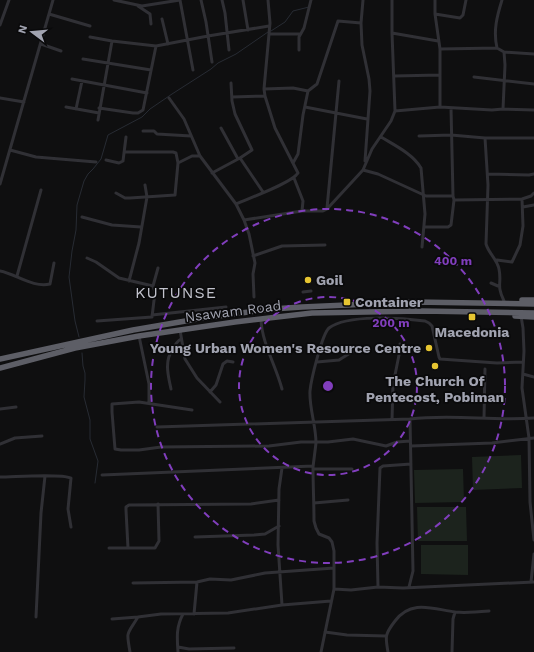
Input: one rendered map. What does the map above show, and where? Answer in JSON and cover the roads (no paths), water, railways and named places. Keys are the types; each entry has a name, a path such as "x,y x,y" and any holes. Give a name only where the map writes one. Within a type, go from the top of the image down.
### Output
{"highway":[{"name":"Nsawam Road","path":"464,304 534,300"},
{"name":"Nsawam Road","path":"0,359 133,330 204,318 302,307 407,302 534,304"},
{"name":"Nsawam Road","path":"473,311 489,315 534,318"},
{"name":"Nsawam Road","path":"0,368 75,348 136,337 228,323 312,313 473,311 534,313"},
{"path":"133,330 136,332 136,337"}],"street":[{"path":"0,25 9,0"},
{"path":"0,184 53,0"},
{"path":"114,0 137,6 150,6 180,0 193,70"},
{"path":"201,0 212,62"},
{"path":"222,0 229,50"},
{"path":"243,0 248,30"},
{"path":"236,204 294,178 298,173 277,131 265,96 264,89 270,23 268,0"},
{"path":"299,50 300,34 304,28 311,0"},
{"path":"244,220 302,211 327,209 363,170 365,163 369,85 362,50 361,23 363,0"},
{"path":"365,163 391,122 395,111 392,0"},
{"path":"435,0 435,14 440,49 440,107"},
{"path":"435,14 460,18 463,15 466,0"},
{"path":"497,48 495,26 502,0"},
{"path":"137,6 150,14 151,24"},
{"path":"49,14 90,26"},
{"path":"162,19 168,44"},
{"path":"294,163 298,154 308,91 317,84 338,21 361,23"},
{"path":"90,37 156,46 181,42 188,39 248,30 300,34"},
{"path":"392,33 438,41"},
{"path":"98,120 98,113 112,41"},
{"path":"41,44 61,51"},
{"path":"99,108 138,113 144,108 156,46"},
{"path":"440,49 497,48 504,52 534,54"},
{"path":"503,109 504,52"},
{"path":"83,59 152,70"},
{"path":"394,76 440,74"},
{"path":"474,78 534,84"},
{"path":"72,80 147,92"},
{"path":"327,209 339,80"},
{"path":"76,109 82,81"},
{"path":"212,173 251,152 252,148 244,136 235,114 231,83"},
{"path":"264,89 293,88 308,91"},
{"path":"232,97 265,96"},
{"path":"0,98 24,102"},
{"path":"169,98 184,119 200,156 236,204 250,234 255,263 253,274 254,297"},
{"path":"66,107 98,113"},
{"path":"305,107 367,118"},
{"path":"395,111 440,107 534,110"},
{"path":"424,227 450,227 454,200 451,108"},
{"path":"221,128 239,159 263,192"},
{"path":"143,131 154,131 156,134 191,136"},
{"path":"420,136 451,135 485,138 534,138"},
{"path":"106,160 123,161 126,137"},
{"path":"381,137 418,164 421,168 424,195 424,227 422,247"},
{"path":"485,138 488,174 486,244 488,250 496,260 500,271 498,286 504,301"},
{"path":"10,150 36,157 96,162"},
{"path":"116,193 125,198 175,196 178,163 174,152 124,152"},
{"path":"178,163 192,156 200,156"},
{"path":"363,170 378,174 430,197 453,196"},
{"path":"488,174 534,174"},
{"path":"294,178 303,201 302,211"},
{"path":"129,281 139,243 148,197 145,185"},
{"path":"17,276 41,190"},
{"path":"454,200 522,199 531,196 534,193"},
{"path":"496,260 512,262 520,244 523,226 522,199"},
{"path":"523,206 534,206"},
{"path":"82,217 112,225 141,228"},
{"path":"253,256 282,246 325,245"},
{"path":"87,258 96,262 114,276 153,286"},
{"path":"0,271 43,285 50,284 54,263"},
{"path":"152,315 155,292 153,286 158,268"},
{"path":"491,283 498,286"},
{"path":"303,292 311,291"},
{"path":"97,322 152,317 152,315 226,307"},
{"path":"351,312 351,320"},
{"path":"520,316 523,328 524,362 522,388 529,438 532,527 534,540"},
{"path":"261,320 261,327 271,359 278,372 282,390"},
{"path":"321,652 334,589 334,552 332,542 329,538 319,534 314,521 313,468 316,442 310,391 327,329 342,322 351,320 418,320 429,323 432,326 439,357 442,360 497,363 524,362"},
{"path":"180,330 185,360 197,378 220,402"},
{"path":"136,337 149,384 149,403"},
{"path":"171,389 167,368 168,357 177,342 181,339"},
{"path":"392,420 393,385 400,344"},
{"path":"317,362 339,360 355,350"},
{"path":"210,392 216,385 223,364 227,361 233,362"},
{"path":"484,418 485,369"},
{"path":"523,374 534,377"},
{"path":"192,410 149,403 132,402 112,404 114,445 116,450 139,450 161,447 269,446 353,439 386,446 397,442 410,441"},
{"path":"0,409 16,407"},
{"path":"158,427 450,417 534,418"},
{"path":"409,587 413,571 410,419"},
{"path":"0,444 15,438 42,436"},
{"path":"411,446 492,443 534,438"},
{"path":"378,587 377,543 380,468 383,466 411,464"},
{"path":"282,468 278,489 282,605"},
{"path":"102,474 282,468 352,469"},
{"path":"36,617 40,527 45,476"},
{"path":"0,477 45,476 71,478 68,513 71,527"},
{"path":"128,548 127,506 158,504 251,504 279,500"},
{"path":"314,503 348,500"},
{"path":"109,548 154,548 158,543 159,535 158,504"},
{"path":"195,537 264,534 279,526"},
{"path":"334,589 351,590 378,587 533,582 534,554"},
{"path":"133,583 197,582 210,579 231,580 265,573 334,568"},
{"path":"194,614 197,582"},
{"path":"112,619 161,614 228,614 282,605 331,601"},
{"path":"388,652 386,636 396,619 412,608 429,607 455,612 489,611"},
{"path":"452,652 453,619 455,612"},
{"path":"178,652 178,623 183,614"},
{"path":"130,652 127,637 128,632 138,617"},
{"path":"326,632 347,635 386,636"},
{"path":"178,647 189,649 234,648"}],"waterway":[{"path":"271,31 285,22 293,11 309,7"},
{"path":"79,337 75,321 69,277 76,230 77,205 84,181 101,159 108,135 142,117 150,109 172,94 268,32"},
{"path":"82,353 85,373 84,397 90,420 90,439 98,461 95,483"}],"place":[{"name":"Goil","path":"308,280"},
{"name":"Container","path":"347,302"},
{"name":"Macedonia","path":"472,317"},
{"name":"Young Urban Women's Resource Centre","path":"429,348"},
{"name":"The Church Of Pentecost, Pobiman","path":"435,366"}],"district":[{"name":"KUTUNSE","path":"176,292"}]}
